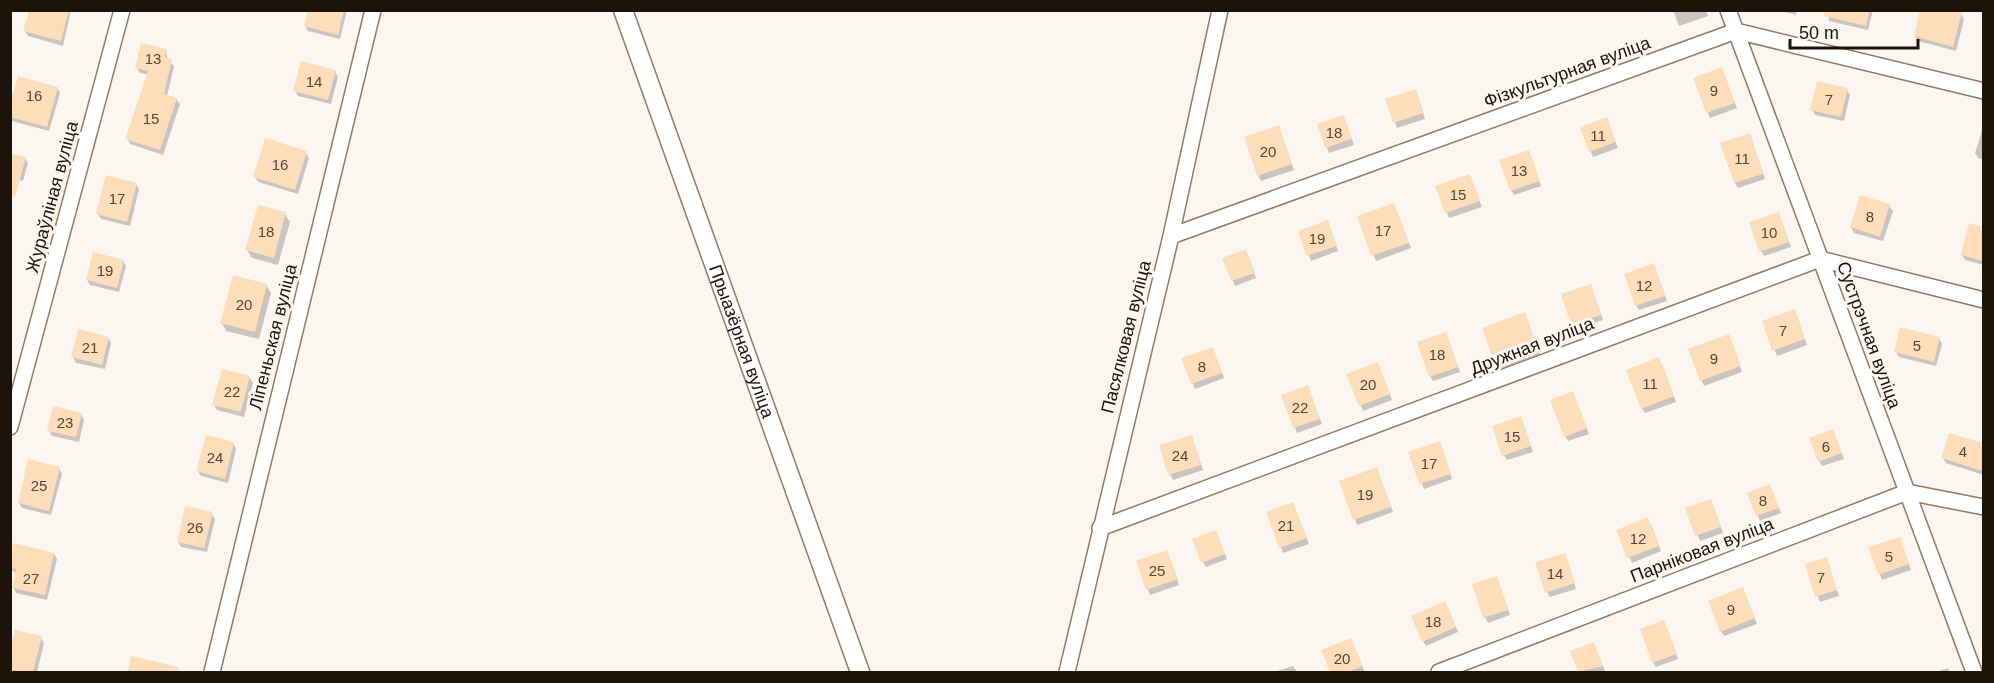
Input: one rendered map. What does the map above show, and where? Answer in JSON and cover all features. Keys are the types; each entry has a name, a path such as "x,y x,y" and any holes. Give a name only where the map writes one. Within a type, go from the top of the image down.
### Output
{"street":[{"name":"Жураўліная вуліца","path":"10,427 122,10"},
{"name":"Ліпеньская вуліца","path":"212,672 373,10"},
{"name":"Прыазёрная вуліца","path":"623,10 860,672"},
{"name":"Пасялковая вуліца","path":"1067,672 1171,236 1220,10"},
{"name":"Сустрэчная вуліца","path":"1728,10 1974,672"},
{"name":"Фізкультурная вуліца","path":"1171,236 1736,31"},
{"path":"1736,31 1983,91"},
{"path":"1820,259 1983,300"},
{"name":"Дружная вуліца","path":"1100,528 1820,259"},
{"path":"1907,492 1983,507"},
{"name":"Парніковая вуліца","path":"1439,672 1907,492"}],"building":[{"path":"29,10 69,10 61,41 23,31"},
{"path":"308,10 344,10 338,35 304,26"},
{"path":"1825,10 1870,10 1866,26 1824,16"},
{"path":"1920,10 1962,12 1953,47 1914,36"},
{"path":"141,43 167,49 165,57 172,59 164,94 177,98 160,150 125,139 148,71 135,68"},
{"path":"301,61 336,70 328,100 293,91"},
{"path":"1722,67 1735,103 1706,113 1693,78"},
{"path":"18,76 58,87 47,127 10,117 10,103"},
{"path":"1817,81 1848,88 1841,117 1810,110"},
{"path":"1416,89 1423,113 1393,123 1385,99"},
{"path":"1344,115 1352,139 1325,148 1317,124"},
{"path":"1607,117 1616,142 1589,152 1580,127"},
{"path":"1279,125 1292,164 1257,176 1244,137"},
{"path":"1750,133 1763,174 1734,183 1720,143"},
{"path":"265,138 307,151 295,190 253,177"},
{"path":"1529,150 1540,181 1510,191 1499,160"},
{"path":"10,153 26,157 15,197 10,196"},
{"path":"1470,174 1480,201 1445,213 1435,186"},
{"path":"106,175 137,183 127,222 96,214"},
{"path":"1860,195 1890,204 1880,237 1850,227"},
{"path":"1394,203 1409,243 1371,256 1357,216"},
{"path":"258,205 286,212 274,258 245,250"},
{"path":"1779,212 1789,242 1759,252 1749,222"},
{"path":"1328,220 1337,246 1306,256 1298,231"},
{"path":"1969,223 1983,227 1983,261 1961,255"},
{"path":"1246,249 1255,273 1231,281 1222,258"},
{"path":"93,252 124,260 117,288 86,280"},
{"path":"1654,263 1665,296 1635,306 1624,274"},
{"path":"233,275 267,284 255,332 220,323"},
{"path":"1591,284 1601,315 1571,325 1561,294"},
{"path":"1795,309 1805,339 1772,351 1762,321"},
{"path":"1525,312 1538,349 1495,365 1482,328"},
{"path":"1900,327 1940,337 1934,362 1894,352"},
{"path":"78,329 109,337 102,365 71,357"},
{"path":"1446,332 1458,367 1429,377 1417,342"},
{"path":"1729,334 1741,366 1700,381 1688,349"},
{"path":"1213,347 1222,373 1191,384 1181,358"},
{"path":"1659,357 1674,396 1641,409 1626,370"},
{"path":"1378,362 1390,394 1359,406 1346,374"},
{"path":"222,369 250,376 241,412 212,405"},
{"path":"1308,385 1320,419 1293,428 1281,395"},
{"path":"1573,391 1587,428 1564,437 1550,400"},
{"path":"53,406 82,413 76,437 47,431"},
{"path":"1521,416 1531,446 1502,456 1492,426"},
{"path":"1833,429 1842,453 1818,462 1809,438"},
{"path":"1949,433 1983,443 1983,471 1941,458"},
{"path":"206,435 234,442 225,479 196,471"},
{"path":"1192,435 1201,465 1168,475 1159,445"},
{"path":"1440,441 1451,474 1419,484 1408,452"},
{"path":"28,459 60,467 49,511 18,503"},
{"path":"1377,467 1391,507 1353,520 1339,481"},
{"path":"1770,484 1779,508 1756,516 1747,493"},
{"path":"1711,499 1721,527 1695,536 1685,508"},
{"path":"1293,502 1307,538 1279,548 1266,512"},
{"path":"185,506 213,512 204,548 177,542"},
{"path":"1648,517 1659,546 1627,558 1616,530"},
{"path":"1216,530 1225,554 1201,563 1192,539"},
{"path":"1900,537 1909,564 1878,575 1868,547"},
{"path":"13,543 54,553 45,595 12,588 16,569 10,568"},
{"path":"1167,550 1178,579 1146,590 1136,561"},
{"path":"1565,553 1575,583 1545,593 1535,562"},
{"path":"1827,557 1837,590 1815,597 1805,564"},
{"path":"1497,576 1508,610 1483,618 1472,584"},
{"path":"1743,587 1755,618 1720,632 1708,601"},
{"path":"1445,601 1456,627 1422,642 1411,616"},
{"path":"1664,620 1677,654 1652,663 1640,629"},
{"path":"15,630 42,636 33,672 10,670 10,649"},
{"path":"1351,638 1363,666 1348,672 1330,672 1321,650"},
{"path":"1594,642 1603,666 1578,672 1570,651"},
{"path":"131,656 179,667 178,672 128,672"}]}
